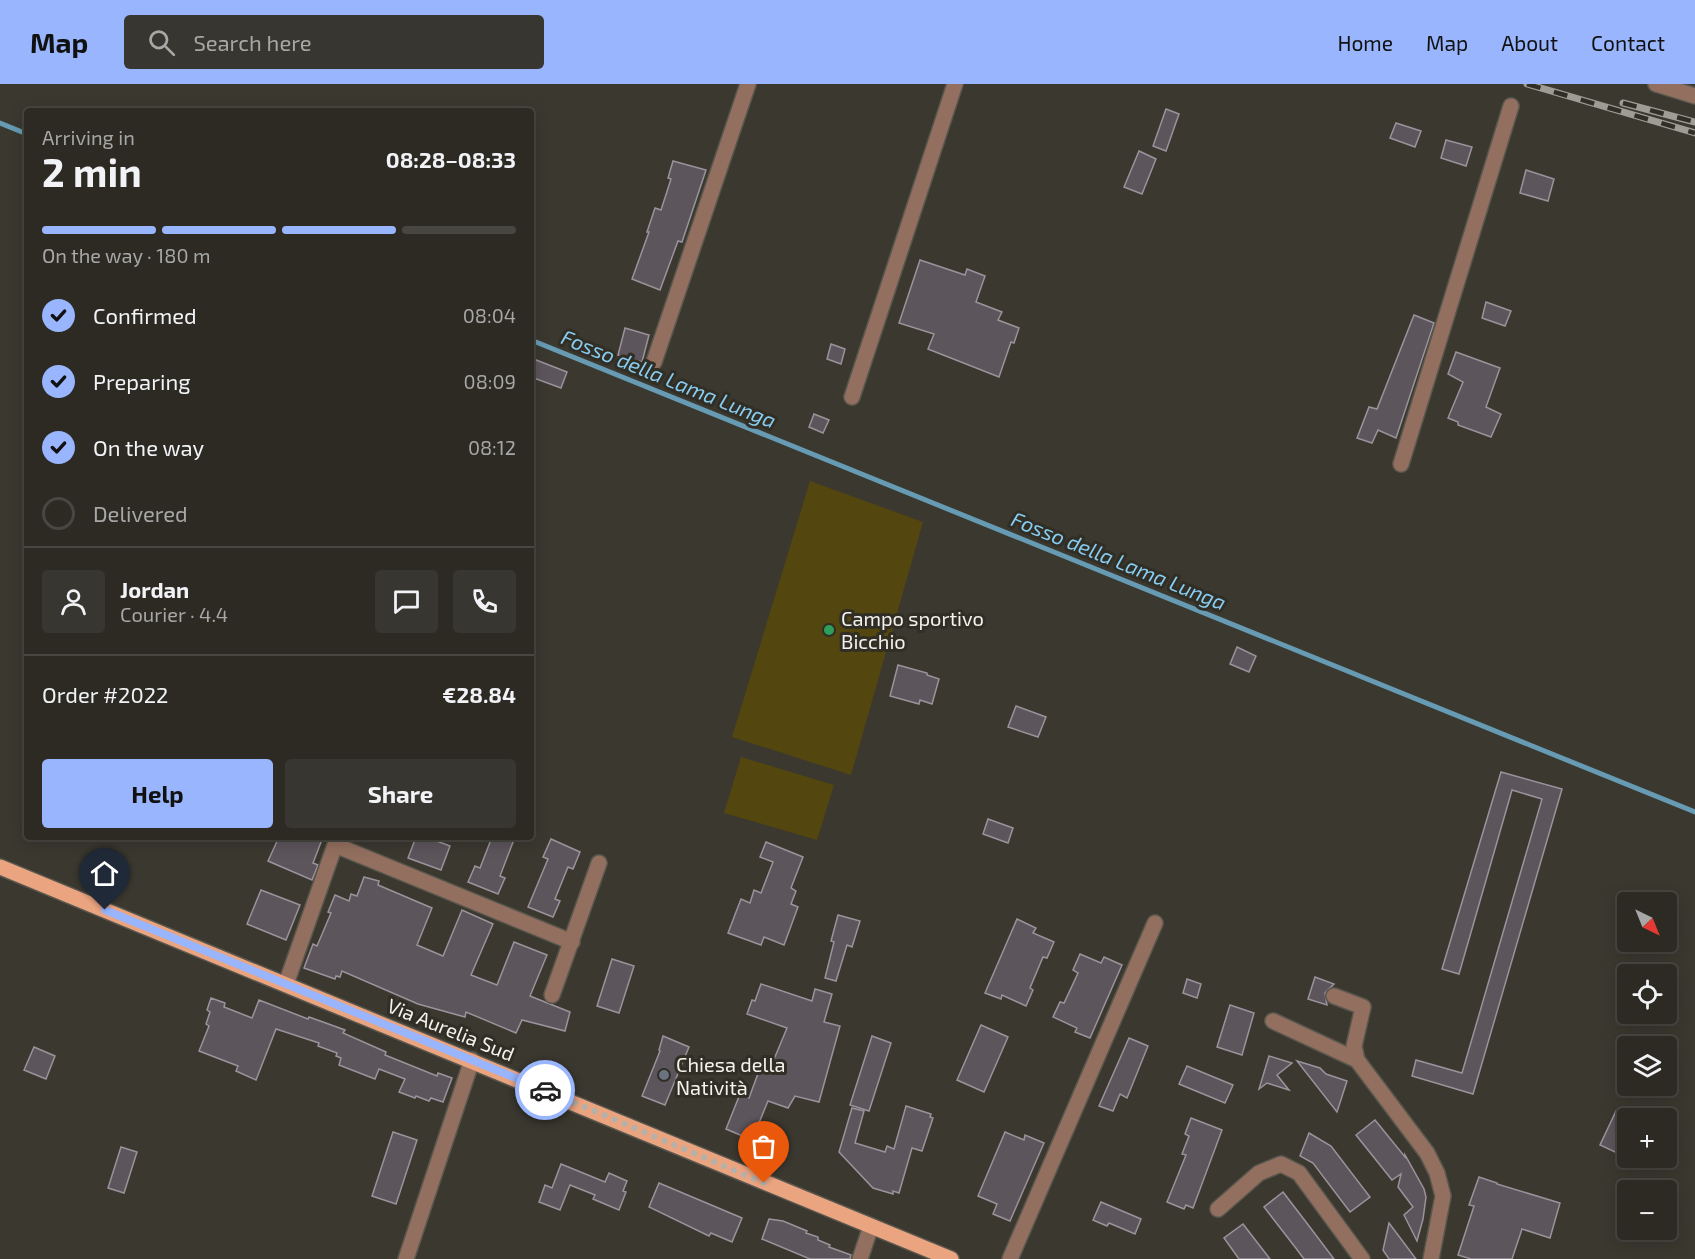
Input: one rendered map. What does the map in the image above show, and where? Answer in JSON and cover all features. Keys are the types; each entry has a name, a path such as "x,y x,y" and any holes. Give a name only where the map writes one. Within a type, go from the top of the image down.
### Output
{"main road":[{"name":"Via Aurelia Sud","path":"0,867 951,1259"}],"street":[{"path":"654,363 748,84"},
{"path":"852,397 955,84"},
{"path":"1656,84 1695,96"},
{"path":"1401,464 1511,106"},
{"path":"286,984 337,841 572,942"},
{"path":"552,995 599,863"},
{"path":"1010,1259 1155,923"},
{"path":"1334,996 1363,1007 1354,1046 1357,1060 1411,1130 1437,1173 1443,1196 1431,1259"},
{"path":"1273,1021 1357,1060"},
{"path":"406,1259 472,1060"},
{"path":"1218,1209 1259,1173 1281,1164 1299,1173 1362,1259"},
{"path":"860,1259 871,1226"}],"shaded area":[{"name":"Campo sportivo Bicchio","path":"810,481 923,522 851,775 732,737"},
{"path":"741,757 834,785 817,840 724,813"}],"building":[{"path":"1166,109 1179,114 1166,151 1153,146"},
{"path":"1396,123 1421,131 1415,147 1390,138"},
{"path":"1446,140 1472,147 1466,166 1441,158"},
{"path":"1139,151 1156,159 1142,194 1124,187"},
{"path":"673,161 706,170 682,242 678,241 660,290 632,279 655,208 661,210 671,179 668,178"},
{"path":"1526,170 1554,179 1548,201 1520,193"},
{"path":"920,260 965,275 967,269 985,276 976,302 1002,312 998,320 1019,328 1014,343 1011,342 999,377 928,349 934,334 899,323"},
{"path":"1486,302 1511,311 1505,326 1482,318"},
{"path":"1414,315 1434,323 1396,438 1378,430 1372,443 1357,438 1369,407 1377,409"},
{"path":"625,328 649,335 642,362 618,355"},
{"path":"831,344 845,349 841,364 827,359"},
{"path":"1456,352 1500,368 1486,407 1501,414 1491,437 1458,425 1458,422 1448,418 1463,382 1448,374"},
{"path":"534,359 567,372 561,388 534,378"},
{"path":"814,414 829,420 823,433 809,427"},
{"path":"1237,647 1256,656 1249,672 1230,664"},
{"path":"898,665 927,673 939,679 932,704 920,700 919,704 890,696"},
{"path":"1016,706 1046,717 1038,737 1008,727"},
{"path":"1501,772 1562,789 1473,1094 1412,1076 1416,1060 1462,1073 1542,799 1512,790 1459,974 1442,969"},
{"path":"988,819 1013,828 1008,843 983,834"},
{"path":"551,839 580,852 573,869 568,867 555,899 560,901 553,917 528,907 548,859 543,857"},
{"path":"278,840 322,840 313,863 318,865 312,880 268,861"},
{"path":"415,840 434,840 450,846 441,870 408,858"},
{"path":"491,840 514,840 500,876 505,878 498,894 468,882 475,866 480,868"},
{"path":"766,842 803,857 791,888 796,891 791,904 798,907 784,945 764,937 761,945 728,933 741,899 750,903 754,890 761,893 773,862 760,857"},
{"path":"364,877 379,881 378,885 432,908 417,945 443,956 462,910 493,924 471,975 497,985 514,942 547,955 530,996 570,1012 565,1031 522,1020 516,1033 466,1012 465,1017 418,1004 342,971 340,977 336,976 335,979 304,968 313,944 317,946 331,913 328,912 335,895 349,901 351,894 357,896"},
{"path":"261,890 300,905 286,940 247,924"},
{"path":"838,915 860,921 852,947 847,945 836,981 825,978"},
{"path":"1017,919 1036,928 1033,933 1054,942 1047,958 1043,957 1030,988 1033,990 1026,1006 1002,995 1001,999 985,993"},
{"path":"1080,954 1101,963 1104,957 1122,965 1090,1038 1075,1032 1077,1028 1053,1017 1060,1002 1064,1003 1078,973 1073,970"},
{"path":"612,959 634,966 619,1013 597,1006"},
{"path":"1315,977 1334,984 1325,993 1327,1005 1308,999"},
{"path":"1187,979 1201,984 1197,998 1183,993"},
{"path":"761,984 812,1001 815,989 832,994 824,1022 840,1026 819,1102 795,1096 788,1108 768,1101 752,1140 726,1129 740,1094 749,1098 763,1060 772,1064 787,1028 747,1014"},
{"path":"211,998 225,1003 224,1007 252,1018 259,1000 308,1019 309,1017 345,1030 343,1033 386,1052 385,1055 437,1076 438,1073 452,1078 443,1102 431,1098 429,1101 416,1096 415,1098 399,1092 405,1079 379,1069 375,1079 339,1065 341,1058 336,1056 337,1053 318,1046 319,1043 276,1029 256,1080 236,1071 238,1066 199,1051 209,1026 206,1024 210,1012 207,1010"},
{"path":"1230,1005 1254,1013 1242,1055 1217,1047"},
{"path":"981,1025 1008,1037 984,1092 957,1080"},
{"name":"Chiesa della Natività","path":"663,1036 689,1047 665,1105 642,1096 660,1051"},
{"path":"872,1036 891,1043 869,1111 850,1105"},
{"path":"1129,1038 1148,1046 1127,1098 1120,1094 1113,1111 1099,1106"},
{"path":"34,1047 55,1056 46,1079 24,1070"},
{"path":"1269,1056 1292,1063 1277,1075 1289,1090 1267,1083 1259,1089"},
{"path":"1297,1061 1320,1068 1326,1074 1347,1081 1337,1112"},
{"path":"1187,1066 1233,1085 1225,1103 1179,1084"},
{"path":"906,1106 931,1114 930,1117 933,1118 922,1151 912,1148 899,1193 893,1191 893,1194 873,1188 839,1152 852,1108 864,1111 855,1143 885,1152 887,1146 894,1149"},
{"path":"1616,1111 1617,1153 1600,1145"},
{"path":"1191,1118 1222,1130 1193,1208 1186,1205 1184,1209 1167,1202 1186,1155 1182,1154 1189,1136 1185,1134"},
{"path":"1375,1120 1405,1157 1405,1155 1424,1189 1426,1197 1417,1241 1404,1215 1413,1207 1398,1187 1401,1174 1392,1180 1356,1135"},
{"path":"393,1132 417,1140 396,1204 372,1196"},
{"path":"1005,1132 1024,1140 1025,1135 1044,1143 1010,1221 993,1214 997,1204 978,1196"},
{"path":"1309,1133 1331,1146 1370,1197 1350,1212 1313,1163 1300,1156"},
{"path":"121,1147 137,1152 124,1193 108,1188"},
{"path":"561,1164 605,1182 609,1173 627,1181 623,1191 626,1192 619,1210 593,1199 595,1195 570,1185 560,1210 539,1202 545,1185 552,1188"},
{"path":"1479,1177 1560,1203 1550,1238 1522,1229 1512,1259 1471,1259 1458,1255 1474,1206 1469,1205"},
{"path":"659,1183 742,1218 732,1242 711,1233 709,1236 649,1207"},
{"path":"1283,1192 1334,1259 1304,1259 1264,1207"},
{"path":"1101,1202 1141,1219 1135,1234 1109,1223 1107,1226 1093,1220"},
{"path":"769,1219 783,1221 807,1231 806,1233 830,1245 829,1247 851,1255 850,1259 810,1259 762,1239"},
{"path":"1389,1223 1416,1259 1389,1259 1383,1250"},
{"path":"1243,1224 1270,1259 1239,1259 1224,1238"}],"waterway":[{"name":"Fosso della Lama Lunga","path":"0,123 24,133"},
{"name":"Fosso della Lama Lunga","path":"534,341 1695,812"}],"railway":[{"path":"1527,84 1695,133"},
{"path":"1623,103 1695,122"}],"way so far":[{"path":"545,1090 764,1183"}],"place":[{"name":"Campo sportivo Bicchio","path":"829,630"},
{"name":"Chiesa della Natività","path":"664,1075"}],"route":[{"path":"105,910 545,1090"}]}
